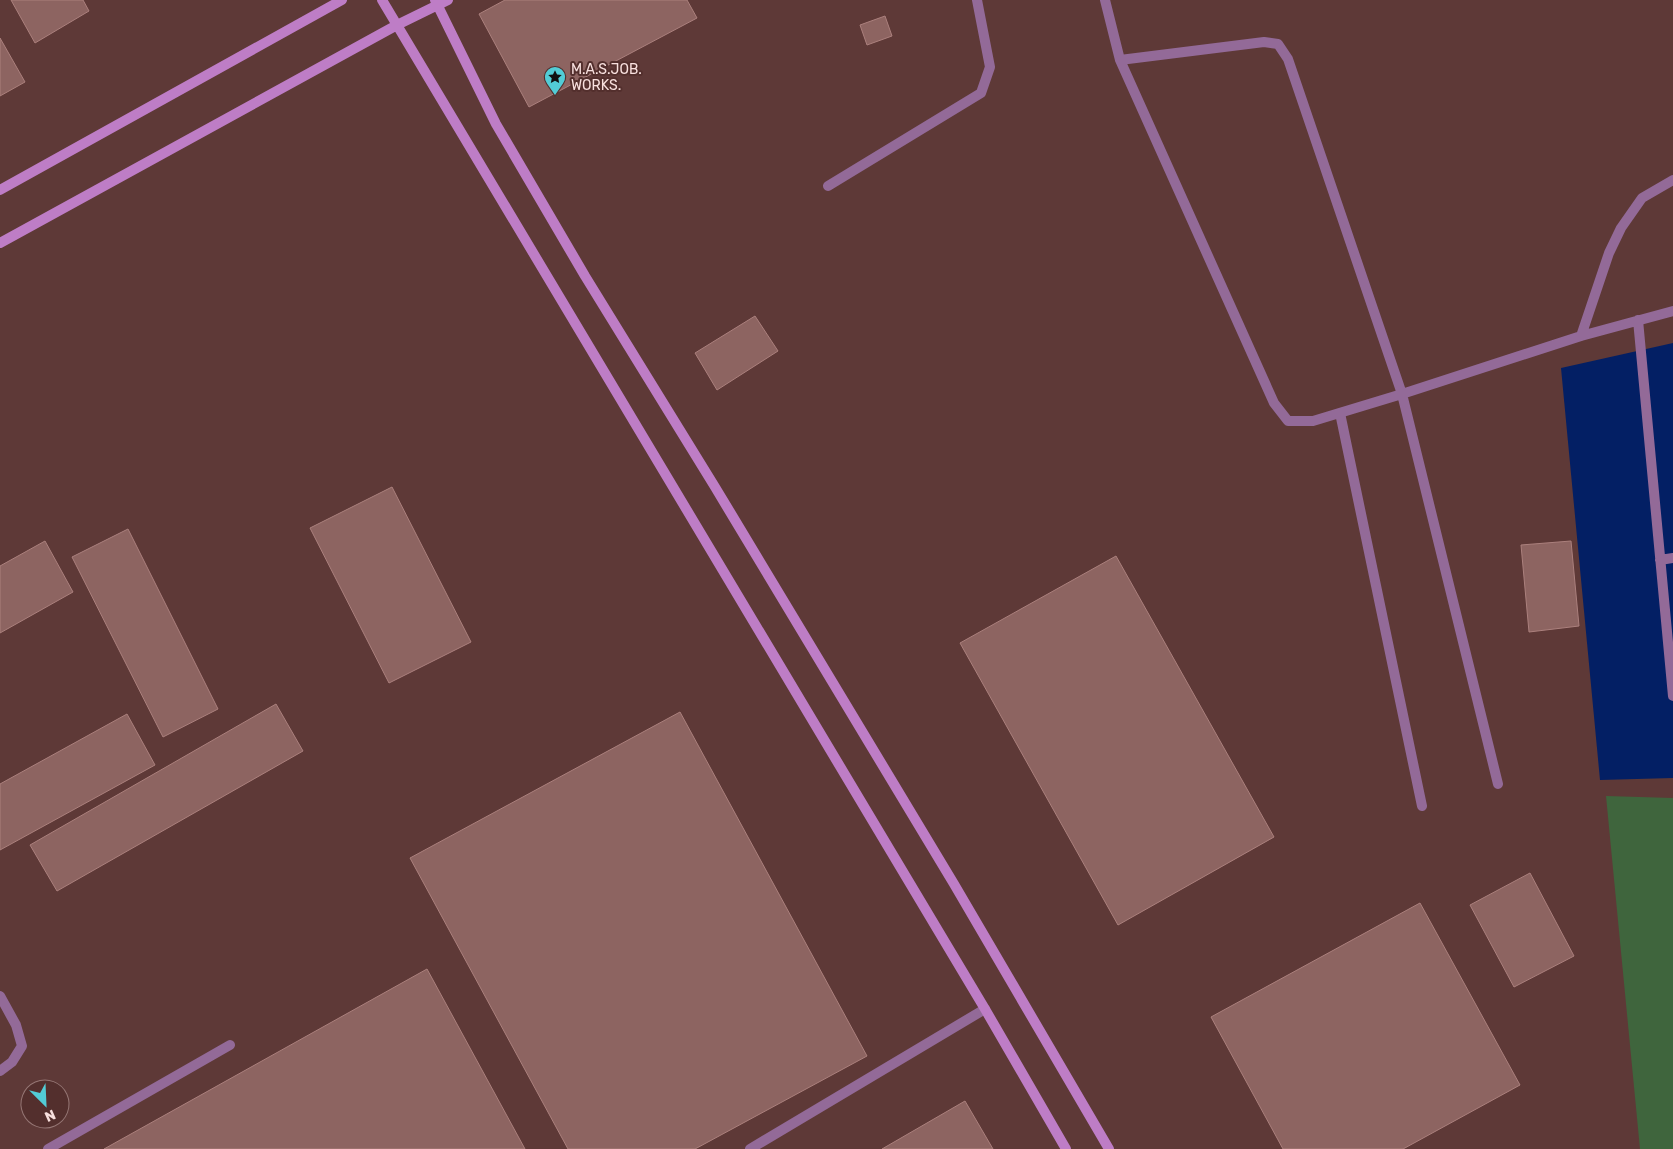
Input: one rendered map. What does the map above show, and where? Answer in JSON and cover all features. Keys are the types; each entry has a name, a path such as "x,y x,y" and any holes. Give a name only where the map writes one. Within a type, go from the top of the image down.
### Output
{"street":[{"path":"0,190 342,0"},
{"path":"382,0 985,1009 1066,1149"},
{"path":"0,243 436,3 448,0"},
{"path":"828,186 981,93 990,67 977,0"},
{"path":"1105,0 1120,60 1274,403 1288,421 1313,421 1581,336 1673,311"},
{"path":"436,3 496,124 580,267 949,876 1109,1149"},
{"path":"1120,60 1264,42 1278,44 1288,59 1402,394 1498,784"},
{"path":"1581,336 1609,253 1621,228 1642,198 1673,180"},
{"path":"1638,320 1673,696"},
{"path":"1340,413 1422,806"},
{"path":"1660,560 1673,558"},
{"path":"0,996 16,1025 22,1046 12,1062 0,1071"},
{"path":"750,1149 985,1009"},
{"path":"48,1149 230,1046"}],"green space":[{"path":"1606,796 1673,798 1673,1149 1640,1149"}],"shaded area":[{"path":"1673,343 1673,778 1600,780 1561,368"}],"building":[{"path":"11,0 83,0 89,11 35,43"},
{"path":"505,0 687,0 697,18 529,107 479,14"},
{"path":"885,16 892,36 867,45 860,25"},
{"path":"0,38 25,82 0,96"},
{"path":"755,316 778,351 717,390 695,353"},
{"path":"392,487 471,642 389,683 310,528"},
{"path":"128,529 218,709 163,737 72,557"},
{"path":"45,541 73,592 0,633 0,566"},
{"path":"1571,541 1579,626 1529,632 1521,545"},
{"path":"1116,556 1274,837 1118,925 960,643"},
{"path":"276,704 303,751 57,891 30,845"},
{"path":"680,712 867,1056 695,1149 568,1149 410,858"},
{"path":"127,714 155,765 0,850 0,784"},
{"path":"1530,873 1574,956 1514,987 1470,905"},
{"path":"1420,903 1520,1085 1403,1149 1283,1149 1211,1017"},
{"path":"427,969 525,1149 104,1149"},
{"path":"965,1101 993,1149 882,1149"}],"place":[{"name":"M.A.S.JOB. WORKS.","path":"555,96"}]}
